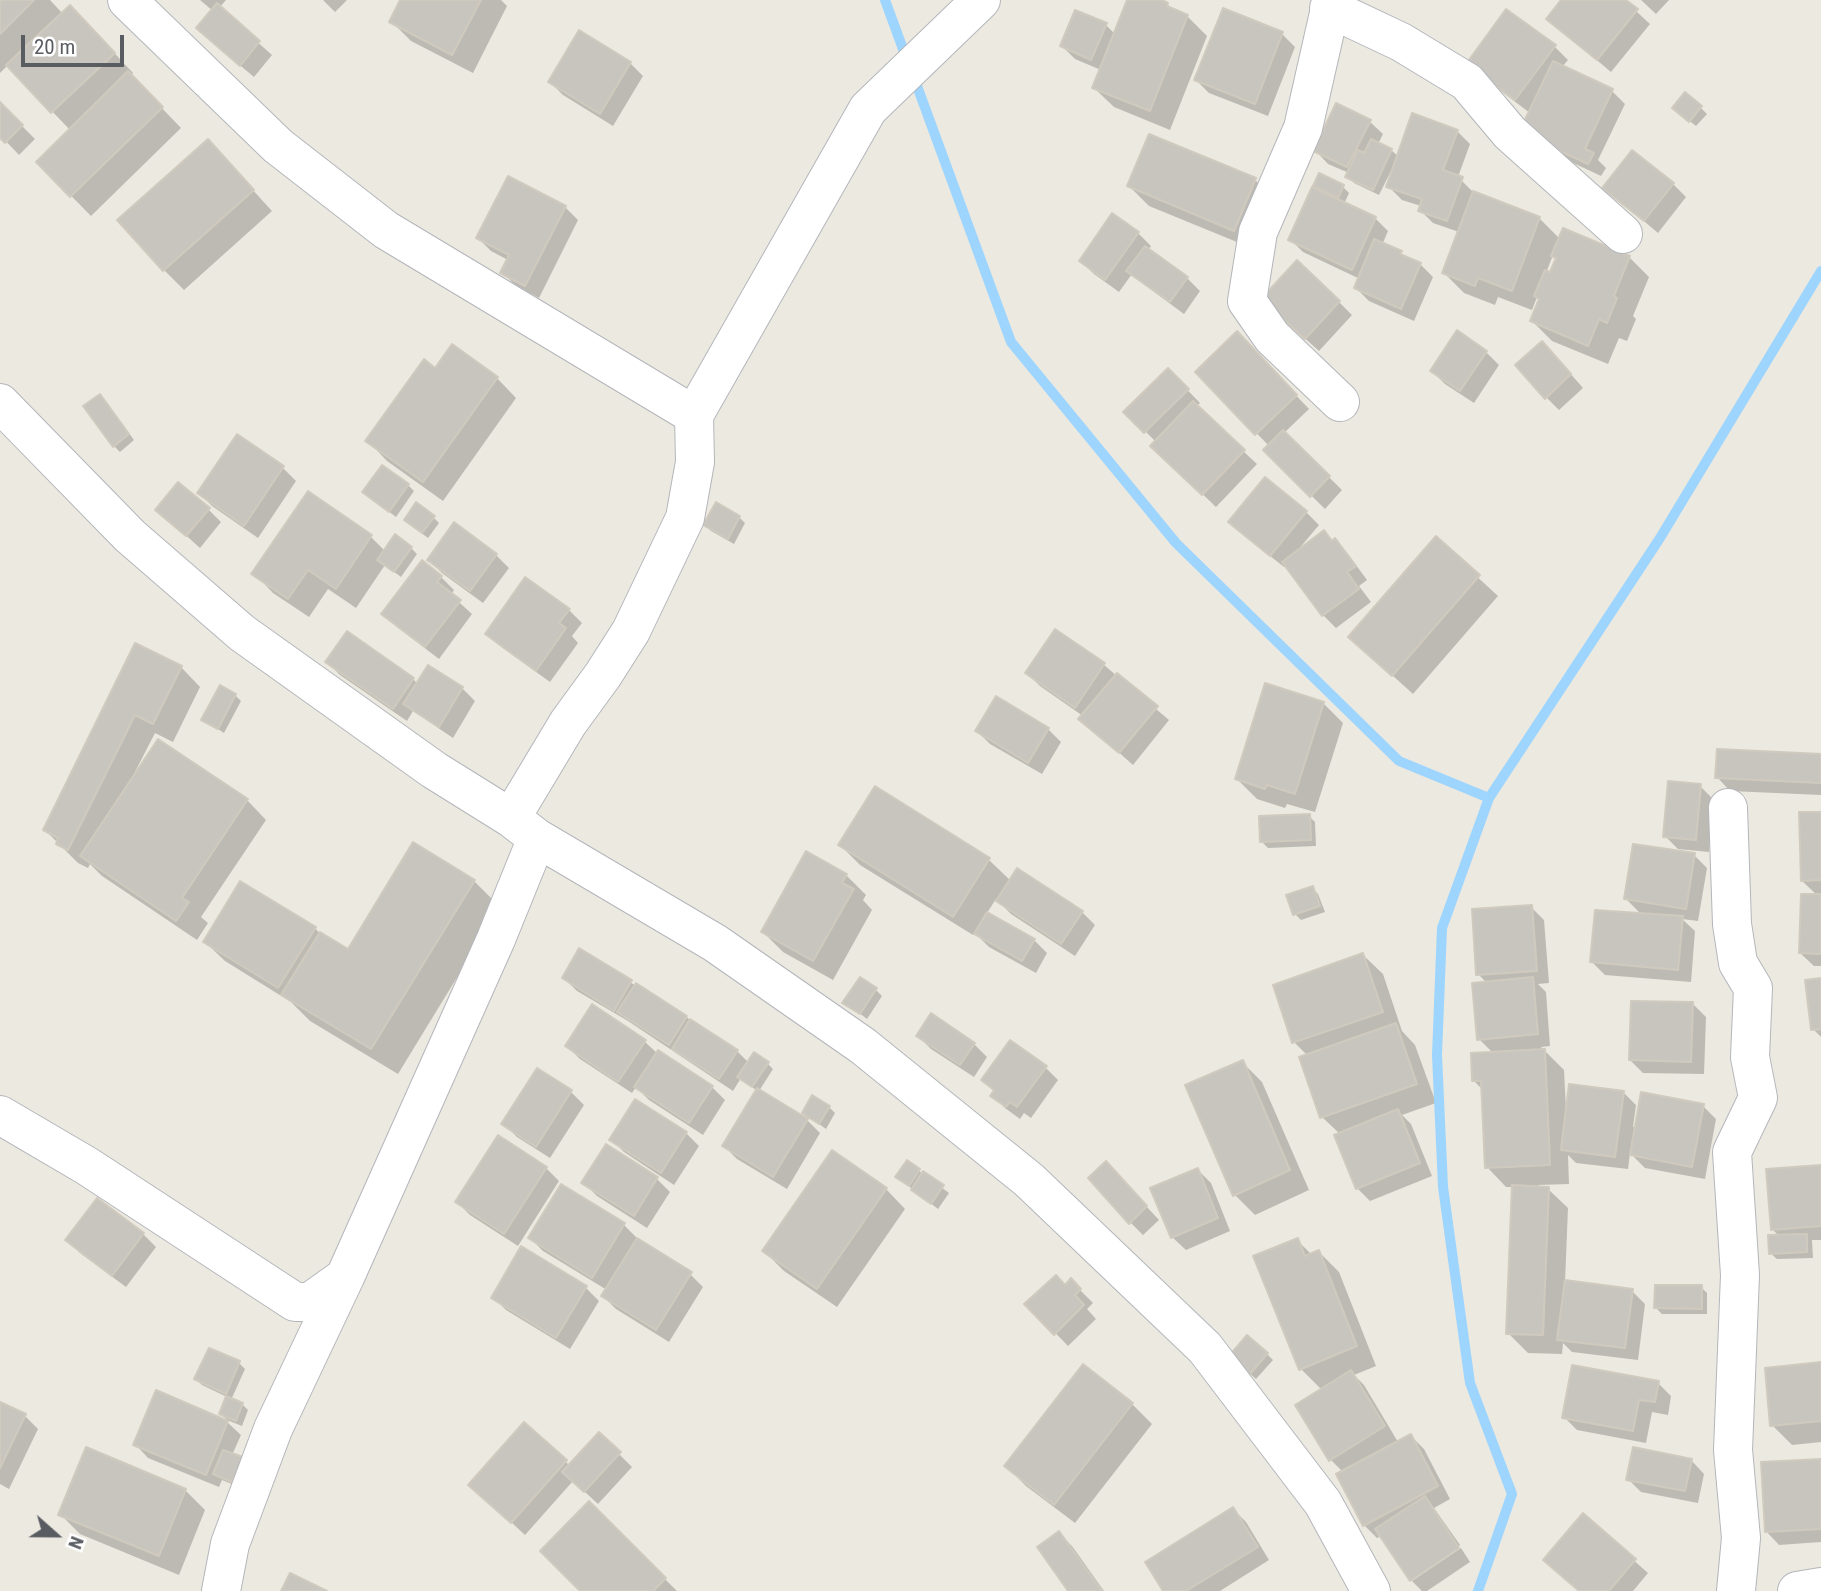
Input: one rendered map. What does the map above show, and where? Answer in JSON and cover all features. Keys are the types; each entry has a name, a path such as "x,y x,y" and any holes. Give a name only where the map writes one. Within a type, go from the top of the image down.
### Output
{"street":[{"path":"127,0 278,146 386,230 694,415"},
{"path":"221,1591 230,1544 273,1429 345,1277 496,939 524,828 568,723 631,631 685,518 695,462 694,415 868,109 981,0"},
{"path":"1340,402 1272,337 1247,301 1258,232 1303,128 1331,4 1466,82 1510,133 1623,234"},
{"path":"0,403 130,536 242,633 434,770 524,828 715,943 852,1038 1029,1181 1205,1348 1323,1503 1371,1591"},
{"path":"1728,808 1732,924 1738,963 1753,988 1750,1058 1758,1098 1732,1152 1740,1275 1733,1450 1741,1538 1736,1591"},
{"path":"0,1115 133,1196 295,1302 310,1302 345,1277"},
{"path":"1797,1591 1821,1587"}],"building":[{"path":"0,0 34,0 0,34"},
{"path":"400,0 481,0 452,55 389,22"},
{"path":"1127,0 1162,0 1168,3 1167,6 1188,15 1150,111 1092,88"},
{"path":"1561,0 1626,0 1638,9 1597,60 1546,19"},
{"path":"217,3 260,41 240,66 196,28"},
{"path":"70,5 115,53 51,113 6,65"},
{"path":"1223,8 1283,32 1255,104 1194,80"},
{"path":"1506,9 1556,45 1515,100 1466,64"},
{"path":"1075,10 1107,23 1091,60 1060,46"},
{"path":"579,30 631,62 600,114 548,82"},
{"path":"1553,61 1613,89 1585,149 1594,153 1588,164 1519,132"},
{"path":"128,71 163,107 70,197 36,162"},
{"path":"1685,92 1702,106 1689,122 1672,108"},
{"path":"0,102 23,125 5,143 0,138"},
{"path":"1336,103 1371,120 1347,167 1313,151"},
{"path":"1412,113 1458,130 1443,170 1463,177 1447,221 1418,211 1422,199 1386,187"},
{"path":"1149,134 1256,178 1234,231 1127,186"},
{"path":"208,139 254,190 163,271 117,220"},
{"path":"1371,139 1392,149 1373,190 1345,177 1358,150 1364,153"},
{"path":"1632,150 1674,183 1644,221 1602,188"},
{"path":"1319,173 1344,185 1338,198 1313,186"},
{"path":"508,176 566,206 525,286 500,273 509,255 476,238"},
{"path":"1312,187 1376,217 1352,270 1288,240"},
{"path":"1473,191 1540,217 1512,291 1478,278 1475,286 1442,273"},
{"path":"1112,213 1139,232 1105,280 1079,261"},
{"path":"1563,228 1630,256 1614,296 1617,298 1607,323 1599,319 1588,346 1530,321 1539,299 1534,296 1545,270 1550,272 1556,258 1551,256"},
{"path":"1374,239 1421,263 1401,309 1354,288"},
{"path":"1145,246 1188,277 1170,302 1126,271"},
{"path":"1297,260 1340,301 1305,339 1261,299"},
{"path":"1457,330 1487,351 1460,391 1430,371"},
{"path":"1237,331 1297,395 1255,435 1195,372"},
{"path":"1542,341 1571,374 1545,399 1515,365"},
{"path":"452,344 498,377 423,482 365,441 424,359 435,368"},
{"path":"1168,368 1189,389 1144,433 1123,412"},
{"path":"100,394 129,434 113,447 83,406"},
{"path":"1193,401 1245,450 1202,495 1150,446"},
{"path":"1283,430 1330,476 1310,497 1263,450"},
{"path":"237,434 284,466 244,526 197,493"},
{"path":"382,465 409,484 389,512 362,492"},
{"path":"1265,477 1307,511 1270,556 1228,522"},
{"path":"178,482 210,508 186,536 155,510"},
{"path":"308,491 372,535 336,589 308,570 288,599 251,574"},
{"path":"416,502 435,516 422,533 404,520"},
{"path":"716,502 740,516 728,539 703,525"},
{"path":"454,522 497,554 470,591 427,560"},
{"path":"1324,530 1332,541 1335,538 1356,566 1347,572 1359,589 1322,616 1282,562"},
{"path":"395,534 412,547 394,572 377,560"},
{"path":"1436,536 1480,575 1392,676 1348,637"},
{"path":"422,560 442,576 437,582 461,600 425,647 381,614"},
{"path":"525,577 570,609 559,623 566,628 536,671 485,634"},
{"path":"1055,629 1105,663 1075,708 1025,673"},
{"path":"347,631 414,678 393,709 325,662"},
{"path":"135,643 182,666 153,724 135,715 68,850 56,844 58,838 43,830"},
{"path":"428,665 463,687 439,727 403,704"},
{"path":"1117,673 1158,706 1119,753 1078,719"},
{"path":"1265,683 1324,702 1295,794 1267,785 1265,789 1235,779"},
{"path":"220,685 236,694 218,729 201,720"},
{"path":"996,696 1049,728 1028,763 975,731"},
{"path":"158,739 248,799 182,898 189,902 176,921 80,856"},
{"path":"1717,749 1821,754 1821,783 1715,778"},
{"path":"1668,781 1701,784 1696,840 1663,837"},
{"path":"875,786 990,858 953,917 838,845"},
{"path":"1799,812 1821,812 1821,880 1801,881"},
{"path":"1310,814 1311,840 1260,842 1259,816"},
{"path":"413,842 475,880 371,1049 281,995 320,932 348,949"},
{"path":"1633,844 1695,853 1686,909 1624,899"},
{"path":"806,851 847,874 842,883 854,889 813,961 761,932"},
{"path":"1017,868 1083,911 1061,944 996,901"},
{"path":"240,881 316,927 278,988 203,942"},
{"path":"1313,886 1320,906 1293,915 1286,895"},
{"path":"1801,894 1821,894 1821,954 1799,953"},
{"path":"1532,905 1537,971 1476,975 1472,909"},
{"path":"1595,910 1683,916 1678,970 1590,962"},
{"path":"987,912 1035,939 1022,961 974,934"},
{"path":"579,948 632,980 614,1011 562,978"},
{"path":"1363,953 1383,1012 1292,1043 1273,985"},
{"path":"860,977 877,988 860,1014 842,1003"},
{"path":"1533,977 1538,1034 1477,1040 1472,983"},
{"path":"1821,978 1821,1029 1811,1030 1805,980"},
{"path":"636,983 687,1016 669,1045 617,1012"},
{"path":"1631,1001 1693,1002 1691,1062 1629,1060"},
{"path":"592,1004 646,1040 618,1082 565,1046"},
{"path":"931,1013 975,1043 960,1065 916,1036"},
{"path":"690,1019 738,1050 719,1079 672,1049"},
{"path":"1396,1023 1417,1084 1320,1118 1299,1057"},
{"path":"1010,1040 1047,1066 1017,1107 1010,1102 1006,1107 990,1096 994,1090 981,1080"},
{"path":"1545,1049 1550,1165 1485,1168 1481,1081 1472,1081 1471,1053"},
{"path":"658,1050 713,1086 689,1123 634,1087"},
{"path":"754,1052 769,1062 752,1087 737,1077"},
{"path":"1243,1060 1290,1170 1233,1196 1185,1085"},
{"path":"537,1068 572,1090 536,1147 501,1124"},
{"path":"1569,1084 1624,1091 1615,1157 1561,1150"},
{"path":"757,1088 808,1119 773,1177 722,1146"},
{"path":"1641,1092 1704,1104 1692,1167 1630,1155"},
{"path":"812,1095 830,1106 819,1124 802,1113"},
{"path":"635,1099 687,1132 661,1173 609,1140"},
{"path":"1398,1109 1420,1163 1356,1189 1334,1135"},
{"path":"498,1135 547,1167 504,1234 455,1202"},
{"path":"606,1144 658,1177 634,1216 581,1183"},
{"path":"832,1150 887,1188 817,1289 762,1251"},
{"path":"907,1160 920,1169 909,1186 895,1177"},
{"path":"1106,1161 1147,1206 1129,1224 1088,1178"},
{"path":"1821,1165 1821,1226 1771,1230 1766,1169"},
{"path":"1198,1168 1218,1218 1171,1238 1150,1188"},
{"path":"923,1171 944,1185 931,1204 911,1190"},
{"path":"561,1184 625,1223 592,1278 528,1238"},
{"path":"1512,1185 1549,1187 1543,1335 1506,1334"},
{"path":"97,1198 144,1233 112,1276 65,1240"},
{"path":"1807,1234 1807,1252 1769,1254 1768,1235"},
{"path":"637,1238 692,1272 656,1330 601,1296"},
{"path":"1298,1238 1305,1256 1319,1250 1357,1346 1299,1370 1253,1256"},
{"path":"521,1246 587,1286 556,1338 491,1298"},
{"path":"1056,1275 1065,1285 1071,1278 1081,1289 1075,1295 1084,1305 1054,1335 1024,1304"},
{"path":"1565,1280 1633,1289 1625,1348 1557,1340"},
{"path":"1655,1285 1702,1285 1702,1309 1654,1308"},
{"path":"1247,1335 1268,1353 1249,1375 1229,1356"},
{"path":"209,1348 240,1361 226,1394 194,1379"},
{"path":"1821,1362 1821,1421 1770,1426 1765,1368"},
{"path":"1083,1364 1133,1403 1054,1505 1004,1466"},
{"path":"1572,1365 1659,1381 1655,1402 1639,1400 1633,1431 1562,1418"},
{"path":"1351,1370 1385,1426 1329,1461 1295,1405"},
{"path":"156,1390 228,1421 206,1475 133,1445"},
{"path":"226,1396 243,1403 236,1421 219,1414"},
{"path":"0,1402 26,1414 0,1468"},
{"path":"524,1422 567,1460 511,1523 468,1485"},
{"path":"599,1432 621,1452 584,1492 562,1472"},
{"path":"1411,1434 1438,1486 1363,1526 1336,1474"},
{"path":"86,1447 186,1489 159,1556 58,1515"},
{"path":"1633,1447 1692,1459 1685,1491 1626,1480"},
{"path":"223,1450 243,1457 232,1482 213,1474"},
{"path":"1821,1459 1821,1529 1765,1532 1761,1462"},
{"path":"1425,1496 1459,1548 1410,1581 1375,1529"},
{"path":"589,1501 666,1578 653,1591 580,1591 540,1551"},
{"path":"1233,1507 1258,1547 1186,1591 1163,1591 1145,1562"},
{"path":"1583,1513 1636,1559 1609,1591 1579,1591 1543,1560"},
{"path":"1059,1531 1102,1591 1068,1591 1037,1547"},
{"path":"290,1573 327,1591 281,1591"}],"waterway":[{"path":"885,0 907,60"},
{"path":"913,75 1011,342 1176,543 1399,761 1489,798"},
{"path":"1478,1591 1512,1494 1470,1383 1443,1187 1437,1055 1442,928 1489,798 1660,538 1821,271"}]}
